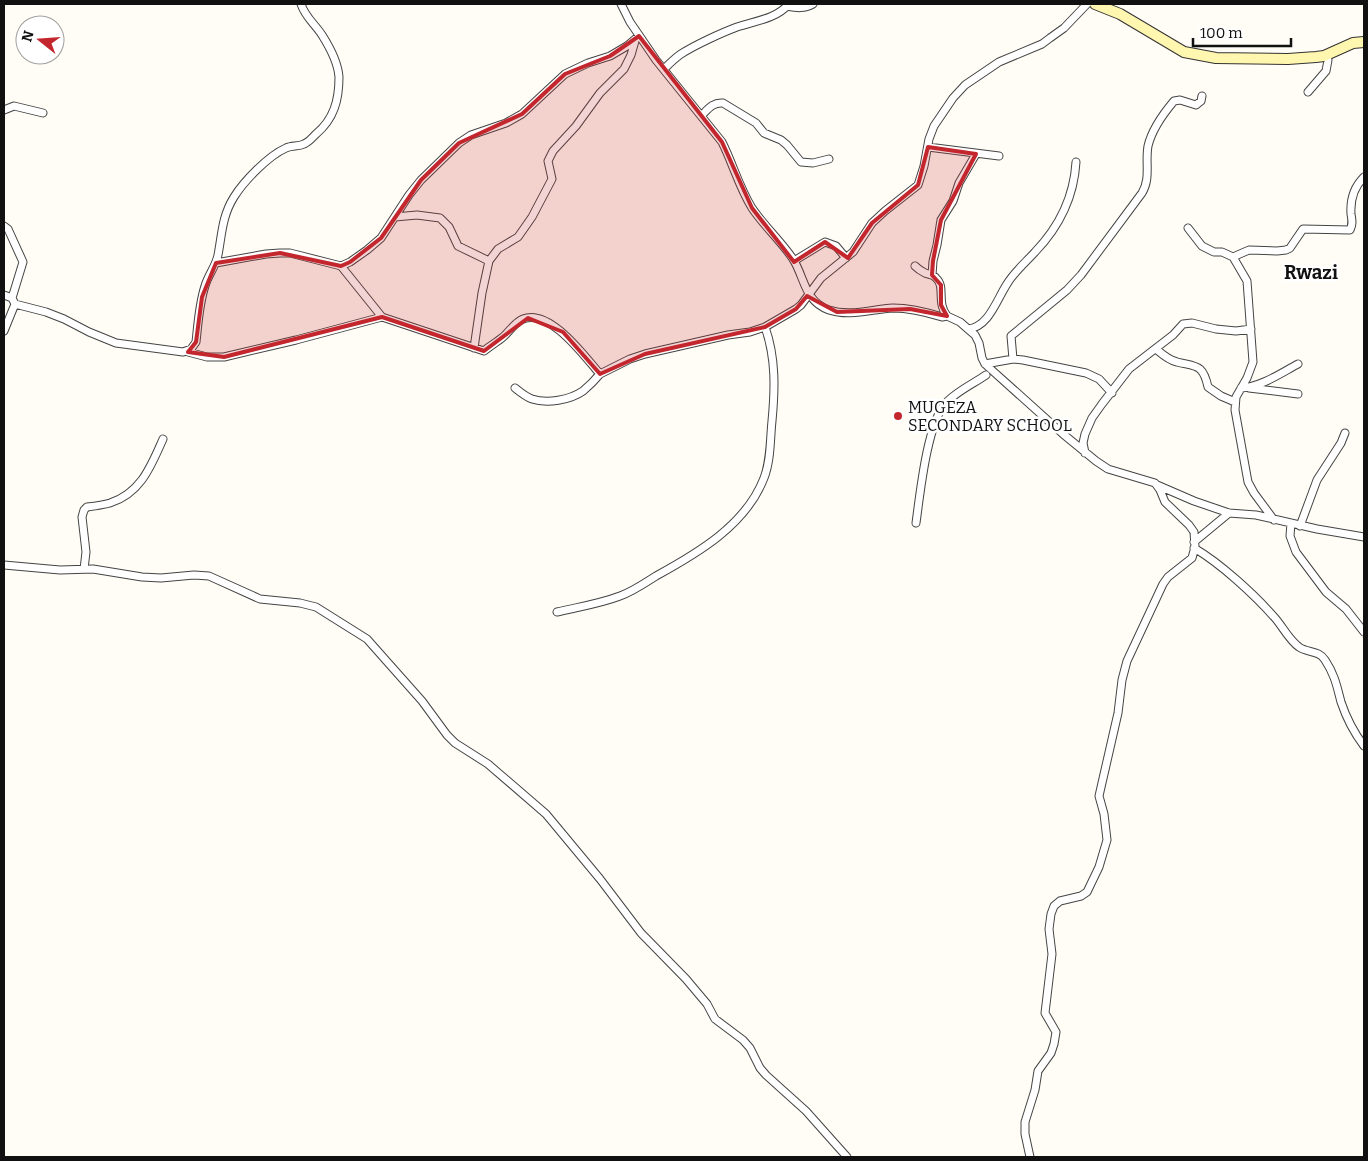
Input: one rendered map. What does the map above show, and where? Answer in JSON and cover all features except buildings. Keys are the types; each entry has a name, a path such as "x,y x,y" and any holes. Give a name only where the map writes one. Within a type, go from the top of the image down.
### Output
{"street":[{"path":"188,352 194,347 196,342 202,297 206,282 216,263 223,220 235,195 258,169 277,153 288,147 306,143 320,132 332,116 336,106 339,76 337,68 322,34 307,16 301,4"},
{"path":"621,4 637,38 702,115 722,142 741,188 752,208 785,247 794,261 812,300 837,312 855,313 874,309 910,308 942,317 947,316"},
{"path":"664,69 681,54 738,27 759,22 778,13 788,5 799,8 813,4"},
{"path":"515,388 531,398 544,401 568,398 582,392 600,374 630,359 728,335 750,332 764,327 796,309 821,278 852,252 872,223 884,211 918,185 929,139 936,124 953,98 965,84 999,62 1042,44 1064,28 1088,4"},
{"path":"1095,4 1120,14 1168,44 1193,54 1216,58 1288,60 1324,56 1353,43 1364,42"},
{"path":"341,266 350,262 381,238 421,180 459,143 471,135 506,123 522,114 565,74 588,62 610,56 637,38"},
{"path":"474,348 482,292 489,261 498,249 518,237 528,224 552,179 548,161 553,151 576,126 600,93 624,70 632,55 637,38"},
{"path":"1308,92 1327,68 1328,60 1324,56"},
{"path":"1013,359 1011,336 1067,290 1081,275 1142,193 1148,177 1148,146 1161,118 1174,101 1180,100 1196,105 1202,96"},
{"path":"702,115 713,104 723,103 756,123 764,134 781,140 801,162 813,163 829,159"},
{"path":"4,110 14,106 43,113"},
{"path":"928,147 999,156"},
{"path":"932,275 941,220 953,201 959,183 976,154"},
{"path":"968,329 974,328 986,318 1008,282 1051,233 1072,191 1076,162"},
{"path":"1233,258 1249,250 1286,250 1290,248 1303,229 1350,230 1352,226 1352,198 1358,184 1364,177"},
{"path":"395,217 417,215 440,218 448,226 458,246 489,261"},
{"path":"4,226 8,228 23,262 4,331"},
{"path":"1188,228 1202,246 1214,252 1222,252 1233,258 1247,281 1254,362 1245,388 1235,402 1248,482 1274,520"},
{"path":"794,261 826,242 836,246 846,258"},
{"path":"216,263 266,254 290,253 341,266 382,317 484,351 501,339 521,320 536,318 563,332 600,374"},
{"path":"915,266 938,279 942,310 947,316 960,322 975,335 985,364 1085,453 1108,469 1155,483 1194,501 1229,513 1246,514 1364,537"},
{"path":"4,295 13,301 64,318 89,332 116,343 188,352 207,357 224,357 382,317"},
{"path":"1085,453 1083,443 1088,425 1129,369 1173,335 1183,324 1188,322 1225,330 1242,331 1251,329"},
{"path":"557,612 621,596 688,557 713,542 729,528 754,495 764,479 768,462 773,407 773,357 764,327"},
{"path":"1156,349 1175,362 1190,364 1201,370 1206,376 1208,387 1221,396 1235,402"},
{"path":"985,364 1013,359 1040,362 1086,372 1100,379 1112,393"},
{"path":"1245,388 1279,375 1298,364"},
{"path":"916,523 922,477 940,410 947,402 986,374"},
{"path":"1245,388 1298,394"},
{"path":"1300,526 1319,475 1341,443 1345,432"},
{"path":"84,569 86,552 82,517 84,510 110,503 132,492 140,484 150,468 163,439"},
{"path":"1030,1157 1025,1134 1025,1122 1035,1090 1038,1071 1050,1054 1056,1032 1045,1013 1052,954 1049,929 1051,914 1054,906 1060,901 1081,896 1087,892 1099,867 1107,840 1104,814 1099,796 1118,713 1126,661 1163,584 1168,577 1192,558 1194,532 1165,502 1155,483"},
{"path":"1194,545 1229,513"},
{"path":"1291,523 1290,536 1296,552 1326,592 1350,613 1364,632"},
{"path":"1194,545 1251,594 1274,617 1297,646 1317,653 1325,660 1338,684 1344,708 1364,746"},
{"path":"4,564 60,570 84,569 161,578 194,575 209,576 260,599 300,603 316,607 367,639 426,706 455,743 488,764 546,814 641,933 686,979 707,1004 715,1019 743,1040 766,1075 806,1111 848,1157"}],"highlighted area":[{"path":"639,36 722,142 752,208 794,262 825,242 848,258 872,223 918,185 928,147 976,154 941,220 933,261 932,275 941,285 941,305 947,316 910,309 837,312 807,296 796,309 765,327 645,354 600,374 563,332 528,318 484,351 382,317 224,357 188,352 196,342 202,297 216,263 280,253 341,266 350,262 381,238 421,180 459,143 522,114 565,74 610,56"}],"place":[{"name":"MUGEZA SECONDARY SCHOOL","path":"898,416"}],"district":[{"name":"Rwazi","path":"1311,272"}]}
